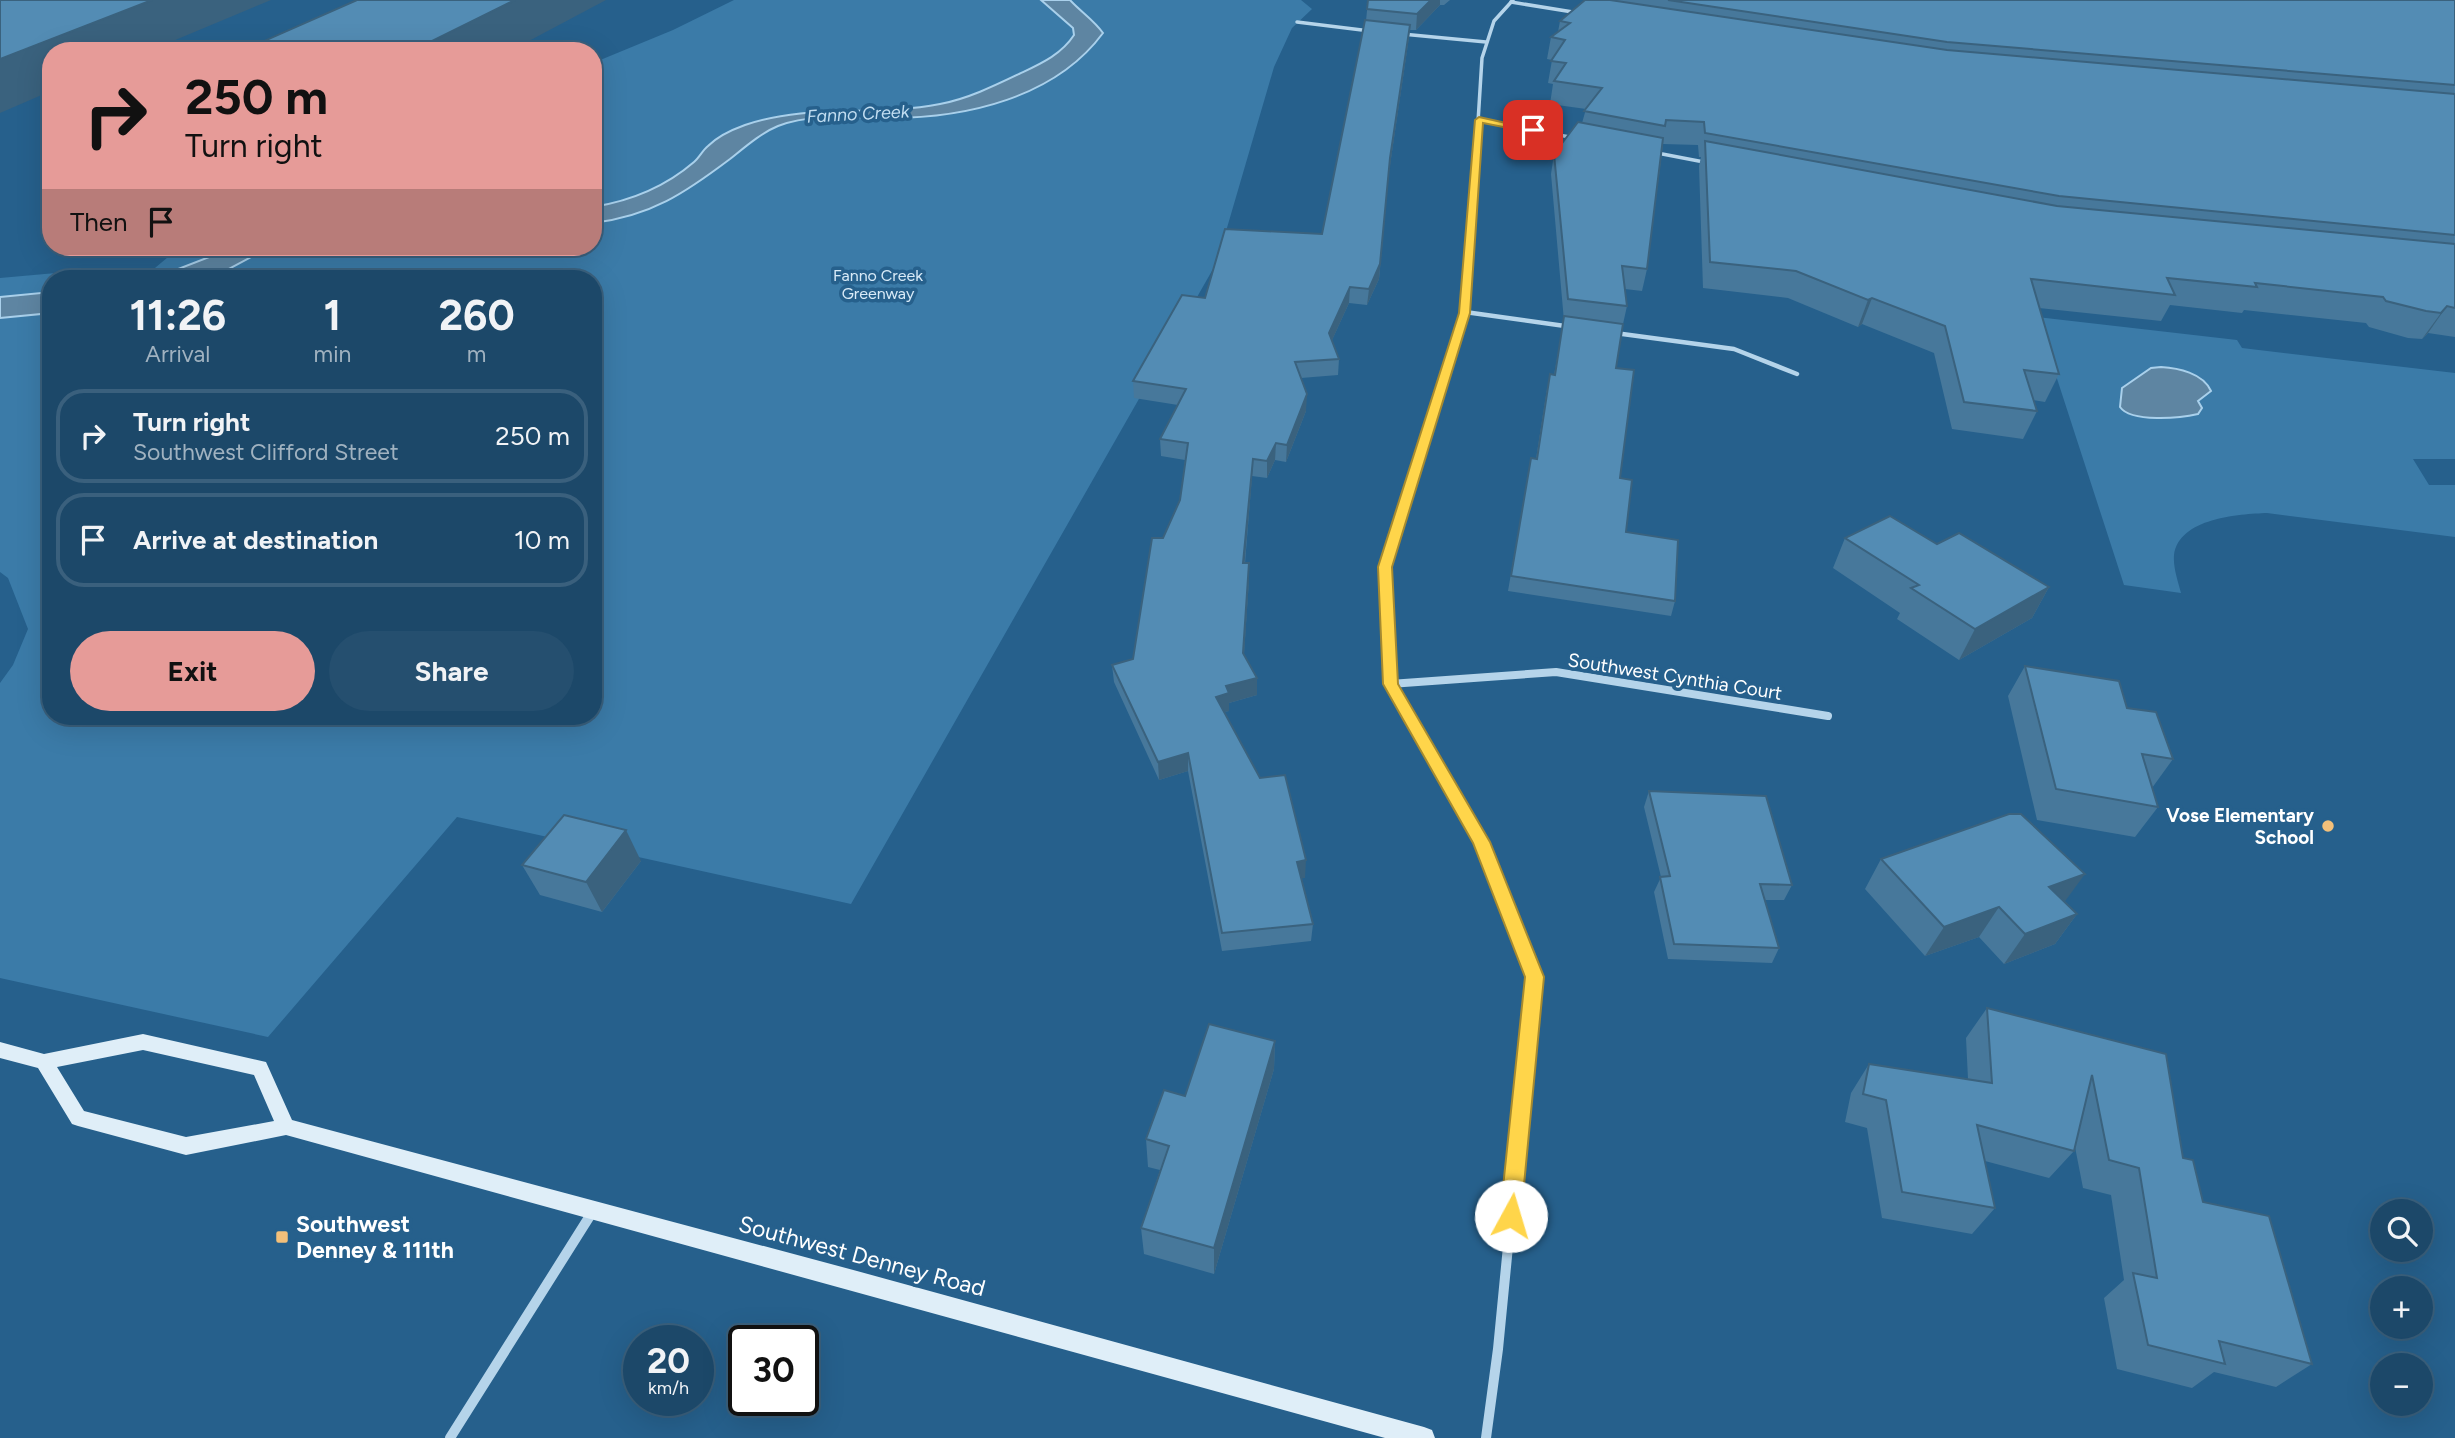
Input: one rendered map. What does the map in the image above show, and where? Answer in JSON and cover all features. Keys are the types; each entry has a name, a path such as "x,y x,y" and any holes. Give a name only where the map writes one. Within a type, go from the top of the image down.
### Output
{"street":[{"path":"1486,1438 1534,977 1482,842 1390,684 1385,567 1465,313 1482,58 1486,42 1494,21 1512,1 1580,13"},
{"path":"1297,22 1379,32"},
{"path":"1391,33 1486,42"},
{"path":"1479,120 1587,140"},
{"path":"1642,150 1723,166"},
{"path":"1465,313 1586,329"},
{"path":"1613,332 1734,349 1797,374"},
{"name":"Southwest Cynthia Court","path":"1390,684 1556,672 1828,716"},
{"path":"0,1050 44,1062 143,1042 260,1068 286,1127"},
{"name":"Southwest Denney Road","path":"44,1062 78,1118 186,1146 286,1127 1424,1438"},
{"path":"450,1438 593,1211"}],"green space":[{"name":"Fanno Creek Greenway","path":"734,0 1301,0 1312,9 1292,28 1274,67 1217,262 851,904 457,817 268,1037 0,978 0,683 13,665 28,629 8,578 0,572 0,278 42,274 42,725 602,725 602,270 153,270 169,256 602,256 602,59 673,30"},
{"path":"2037,317 2237,340 2242,348 2455,373 2455,459 2413,459 2429,485 2455,485 2455,537 2267,513 2227,517 2198,526 2178,543 2174,560 2181,593 2124,585"}],"water":[{"name":"Fanno Creek","path":"1041,0 1070,0 1103,33 1083,55 1060,74 1007,100 948,114 889,118 819,118 791,122 765,132 698,182 666,201 633,215 602,222 602,205 634,197 659,186 683,171 716,139 730,131 769,118 793,114 915,108 960,99 1050,58 1069,42 1074,35 1073,28"},
{"path":"212,256 253,256 227,270 176,270"},
{"path":"42,293 42,314 0,318 0,297"},
{"path":"2161,367 2189,373 2207,385 2211,391 2198,401 2202,408 2198,414 2169,418 2145,417 2126,412 2120,407 2122,388 2151,368"}],"building":[{"path":"0,0 152,0 42,42 0,59"},
{"path":"357,0 515,0 430,42 262,42"},
{"path":"1368,0 1431,0 1417,14 1367,9"},
{"path":"1585,0 1610,0 1947,50 2455,94 2455,235 2059,196 1705,133 1704,122 1666,120 1665,126 1584,111 1602,88 1554,81 1566,63 1551,61 1565,40 1551,37 1570,23 1560,21"},
{"path":"1668,0 2455,0 2455,85 1947,42"},
{"path":"1365,20 1410,25 1390,158 1380,264 1369,289 1350,287 1329,333 1339,359 1295,362 1307,394 1287,445 1276,443 1267,461 1253,459 1243,563 1249,563 1243,653 1257,678 1226,686 1229,693 1216,697 1260,778 1285,775 1306,860 1297,862 1313,924 1222,933 1188,753 1158,762 1112,665 1133,659 1152,538 1163,538 1180,500 1188,443 1160,439 1186,389 1133,381 1182,295 1205,298 1225,229 1322,234"},
{"path":"1578,122 1663,138 1647,269 1622,266 1627,306 1568,299 1554,154"},
{"path":"1705,141 2057,206 2455,244 2455,308 2447,306 2441,313 2386,301 2383,297 2255,283 2257,287 2167,278 2175,295 2031,279 2059,374 2024,370 2037,411 1964,402 1945,326 1872,298 1868,300 1796,271 1710,262"},
{"path":"1564,316 1623,324 1616,368 1634,370 1620,478 1632,480 1626,532 1678,540 1675,601 1511,576 1531,458 1537,459 1550,374 1555,375"},
{"path":"1890,516 1937,544 1959,533 2049,587 1975,629 1911,588 1919,585 1845,538"},
{"path":"2025,666 2119,681 2127,708 2156,712 2173,759 2142,754 2158,807 2056,789"},
{"path":"1649,791 1766,796 1792,885 1760,884 1779,948 1674,944 1660,877 1670,876"},
{"path":"2009,814 2021,814 2085,874 2049,887 2077,914 2025,934 1999,907 1944,927 1881,859"},
{"path":"564,815 626,830 586,882 522,865"},
{"path":"1987,1008 2166,1054 2183,1158 2193,1160 2203,1202 2269,1216 2312,1364 2219,1341 2225,1364 2148,1345 2133,1273 2157,1278 2139,1168 2109,1160 2092,1075 2074,1151 1977,1125 1995,1208 1902,1192 1886,1100 1863,1094 1869,1064 1992,1083"},
{"path":"1209,1024 1275,1041 1214,1248 1141,1228 1169,1146 1146,1139 1164,1090 1185,1096"}],"place":[{"name":"Vose Elementary School","path":"2328,826"},
{"name":"Southwest Denney & 111th","path":"282,1237"}],"route":[{"path":"1511,1216 1534,977 1482,842 1390,684 1385,567 1465,313 1479,120 1533,130"}]}
